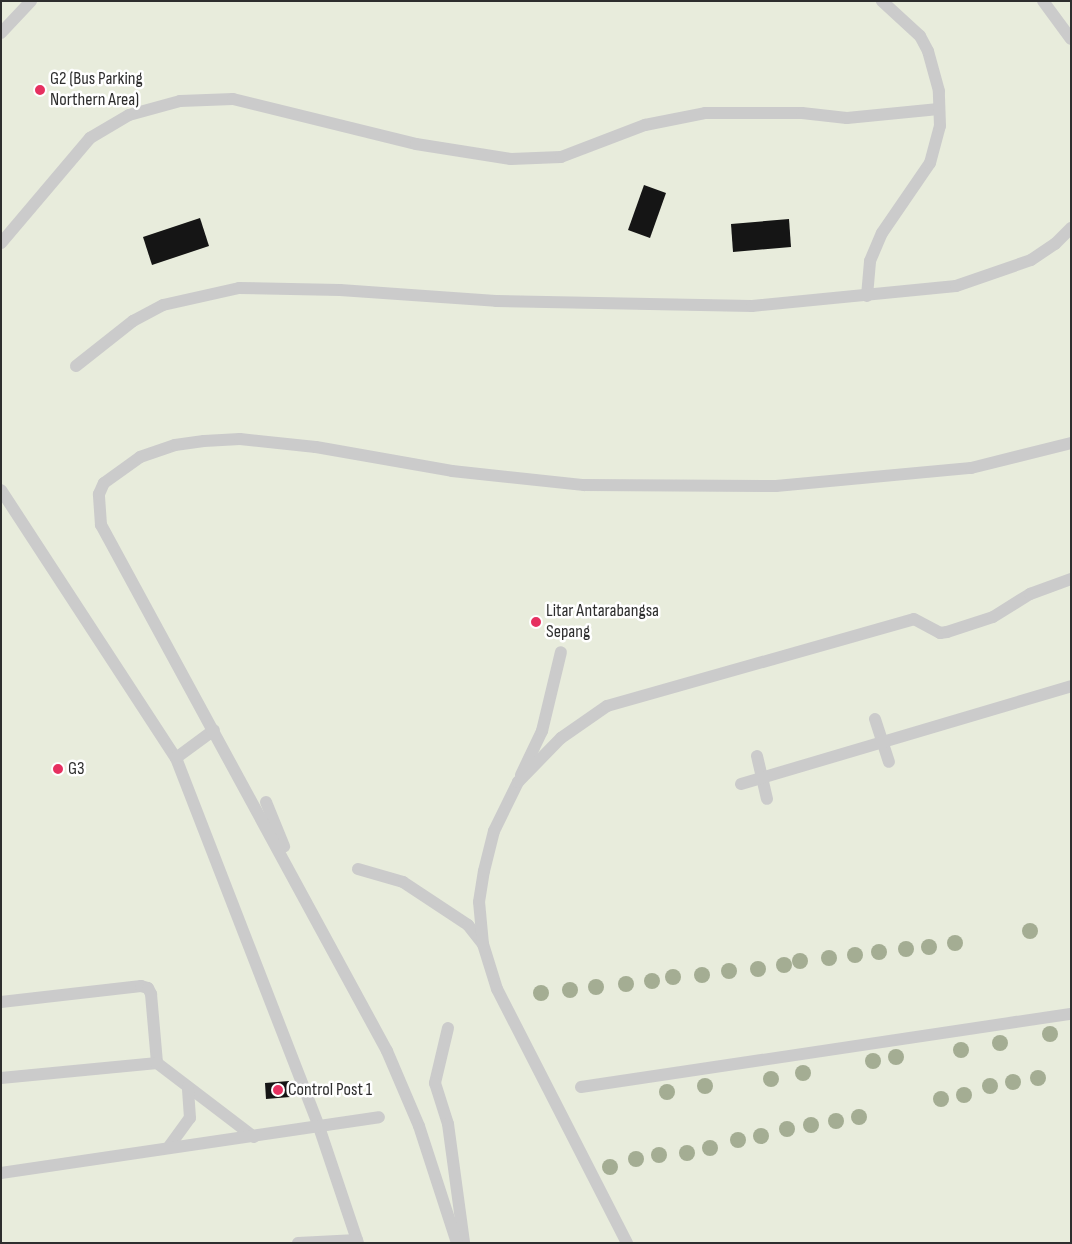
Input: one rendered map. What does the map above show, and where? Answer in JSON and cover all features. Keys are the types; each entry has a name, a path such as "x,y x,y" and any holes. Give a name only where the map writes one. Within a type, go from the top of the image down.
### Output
{"lane":[{"path":"1,33 31,1"},
{"path":"867,296 870,261 882,233 930,163 940,126 935,70 928,51 920,36 882,1"},
{"path":"1043,1 1071,39"},
{"path":"1,243 90,138 129,115 180,101 233,98 416,144 510,159 561,158 645,125 705,113 802,113 847,118 939,108"},
{"path":"76,366 133,321 163,305 239,288 340,290 496,301 752,306 924,292 988,277 1031,260 1055,244 1071,228"},
{"path":"457,1243 419,1126 387,1051 102,525 99,494 104,483 140,457 175,445 204,440 250,440 316,447 452,471 584,484 776,486 971,468 1071,443"},
{"path":"1,490 176,758 319,1127 357,1241 298,1243"},
{"path":"518,782 561,738 608,706 914,620 940,633 948,632 993,617 1030,594 1071,579"},
{"path":"561,652 542,731 494,832 484,871 479,902 483,944 496,989 627,1243"},
{"path":"741,784 1071,686"},
{"path":"876,718 889,762"},
{"path":"176,758 214,730"},
{"path":"757,756 767,799"},
{"path":"266,802 308,904"},
{"path":"358,869 403,882 468,925 483,944"},
{"path":"1,1002 141,986 148,988 151,994 157,1064"},
{"path":"581,1087 1071,1014"},
{"path":"448,1028 435,1083 448,1124 464,1243"},
{"path":"1,1078 157,1064 254,1137"},
{"path":"168,1148 190,1118 188,1087"},
{"path":"1,1173 379,1118"}],"green space":[{"name":"Litar Antarabangsa Sepang","path":"1,1 1071,1 1071,1243 1,1243"}],"building":[{"path":"644,185 666,193 650,238 628,230"},
{"path":"200,218 209,246 152,265 143,237"},
{"path":"789,219 791,247 733,252 731,224"},
{"name":"Control Post 1","path":"289,1081 290,1097 266,1099 265,1083"}],"place":[{"name":"G2 (Bus Parking Northern Area)","path":"40,90"},
{"name":"Litar Antarabangsa Sepang","path":"536,622"},
{"name":"G3","path":"58,769"},
{"name":"Control Post 1","path":"278,1090"}]}
